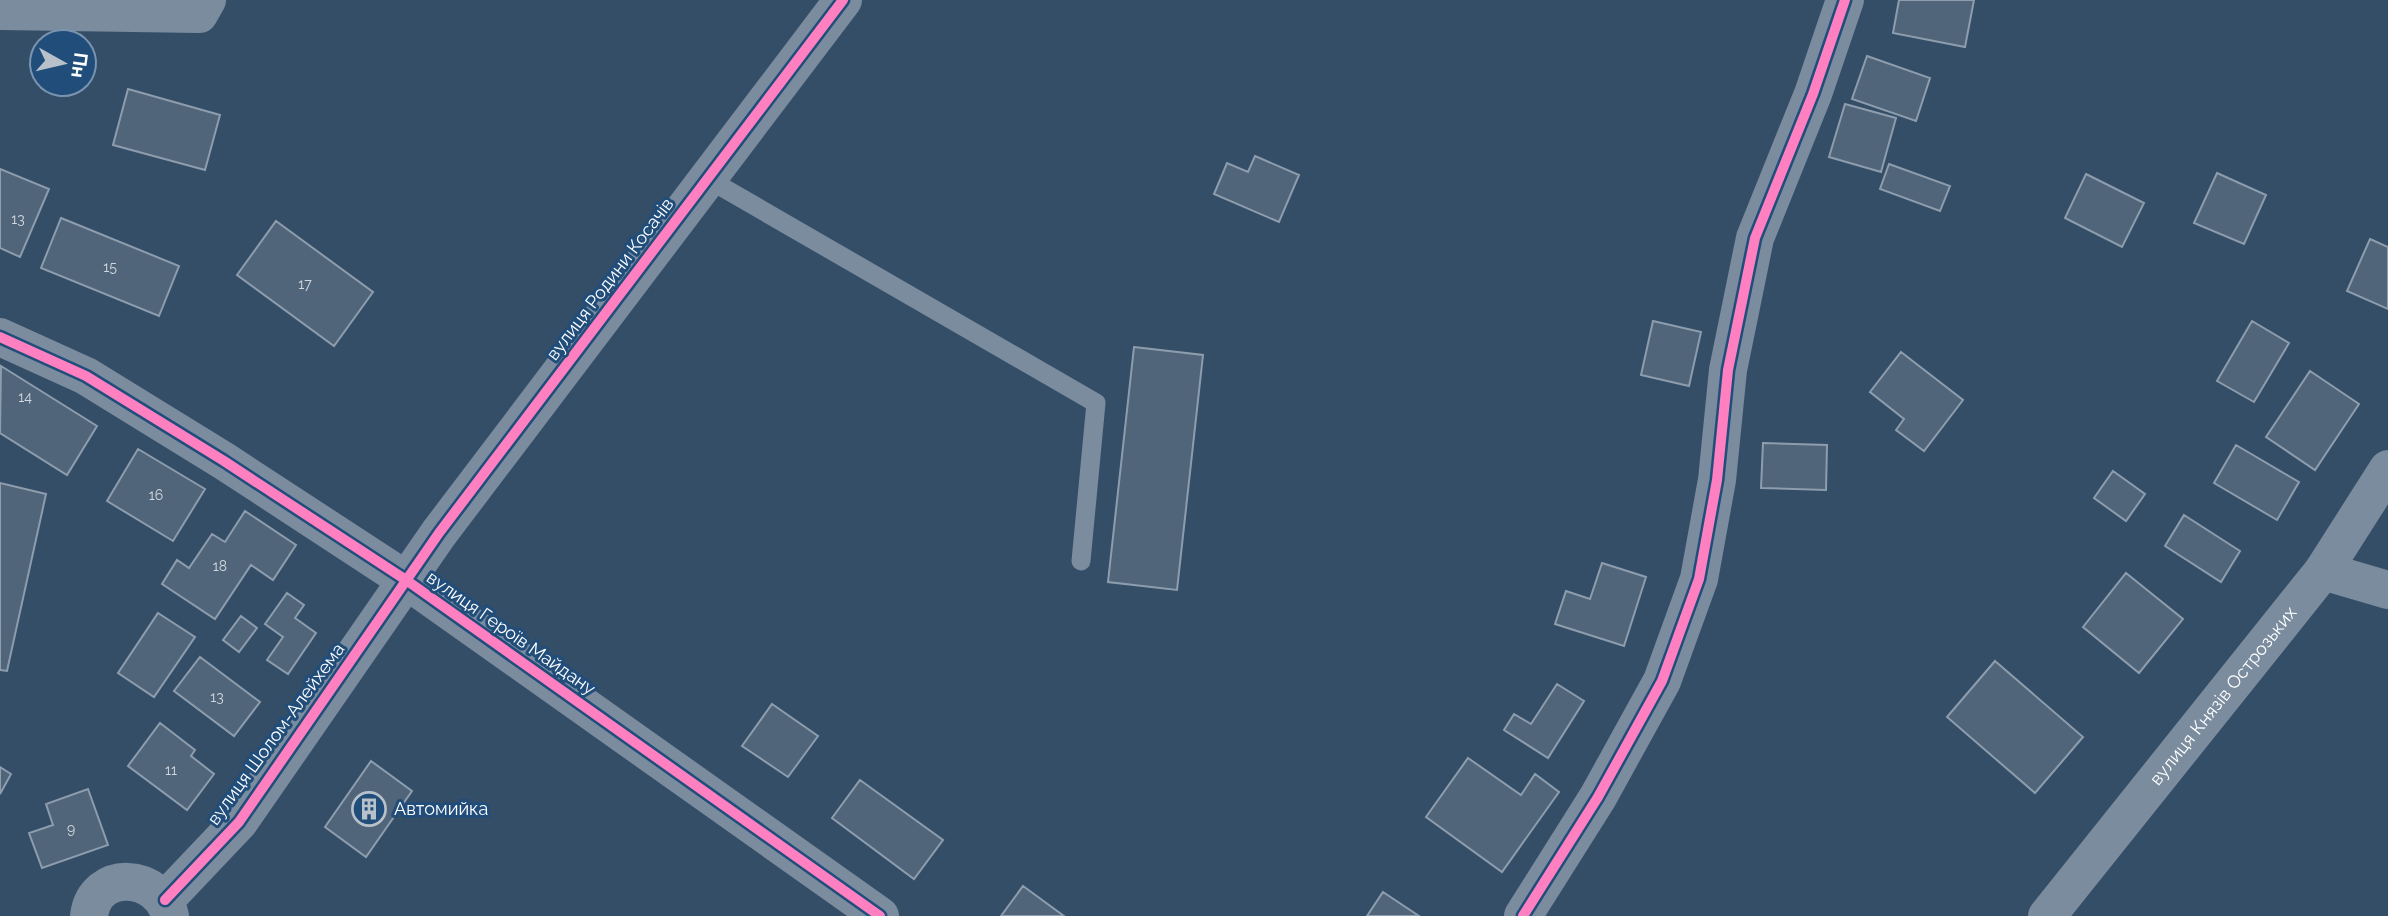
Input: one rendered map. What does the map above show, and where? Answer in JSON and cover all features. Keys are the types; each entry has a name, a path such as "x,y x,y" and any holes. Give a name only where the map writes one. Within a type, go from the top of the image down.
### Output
{"street":[{"path":"0,11 199,14 207,0"},
{"name":"вулиця Родини Косачів","path":"406,580 843,0"},
{"path":"1523,916 1598,797 1662,681 1699,579 1717,480 1728,370 1755,238 1813,94 1845,0"},
{"name":"вулиця Героїв Майдану","path":"0,337 86,376 216,456 406,580 880,916"},
{"name":"вулиця Князів Острозьких","path":"2047,916 2323,571 2388,470"},
{"path":"2323,571 2388,590"},
{"name":"вулиця Шолом-Алейхема","path":"168,908 239,822 406,580"},
{"path":"89,916 95,898 117,882 144,883 168,908"}],"lane":[{"path":"708,179 1096,402 1081,561"}],"building":[{"path":"1899,0 1974,0 1965,47 1893,33"},
{"path":"1867,56 1930,78 1916,121 1852,99"},
{"path":"128,89 220,115 205,170 113,145"},
{"path":"1845,104 1896,118 1881,172 1829,157"},
{"path":"1255,156 1299,175 1279,222 1214,194 1227,163 1248,172"},
{"path":"1889,164 1950,186 1940,211 1880,189"},
{"path":"0,169 49,189 20,257 0,248"},
{"path":"2217,173 2266,195 2244,244 2194,223"},
{"path":"2086,174 2144,203 2122,247 2065,218"},
{"path":"61,218 179,266 159,316 41,268"},
{"path":"276,221 373,292 334,346 237,275"},
{"path":"2370,239 2388,247 2388,309 2347,291"},
{"path":"1653,321 1701,332 1689,386 1641,375"},
{"path":"2252,321 2289,343 2254,402 2217,381"},
{"path":"1134,347 1203,355 1177,590 1108,582"},
{"path":"1901,352 1963,400 1924,451 1896,430 1904,419 1870,392"},
{"path":"1,366 97,426 67,475 0,433"},
{"path":"2310,371 2359,404 2315,470 2266,437"},
{"path":"1763,443 1827,445 1826,490 1761,488"},
{"path":"2236,445 2299,482 2277,520 2214,483"},
{"path":"138,449 205,489 173,541 107,501"},
{"path":"2113,471 2145,494 2126,521 2094,498"},
{"path":"0,483 46,494 7,671 0,670"},
{"path":"245,511 296,545 273,580 251,565 215,619 162,584 177,560 189,568 212,534 225,542"},
{"path":"2184,515 2240,551 2221,582 2165,546"},
{"path":"1602,563 1646,577 1624,646 1555,624 1566,591 1590,599"},
{"path":"2126,573 2183,619 2139,673 2083,627"},
{"path":"287,593 304,605 295,618 316,633 288,674 267,660 283,637 265,624"},
{"path":"158,613 195,637 154,697 118,673"},
{"path":"241,616 257,628 239,652 223,640"},
{"path":"200,657 260,702 234,736 174,691"},
{"path":"1995,661 2083,737 2035,793 1947,717"},
{"path":"1557,684 1584,701 1548,758 1504,730 1514,714 1531,724"},
{"path":"772,704 818,736 788,777 742,746"},
{"path":"160,723 195,750 191,756 214,774 187,810 128,766"},
{"path":"1468,758 1521,795 1535,774 1559,792 1502,872 1426,817"},
{"name":"Автомийка","path":"371,761 412,791 366,857 325,827"},
{"path":"0,767 11,774 0,794"},
{"path":"860,780 943,840 914,879 832,818"},
{"path":"88,789 108,845 42,868 29,833 53,825 46,804"},
{"path":"1023,886 1064,916 1001,916"},
{"path":"1383,892 1419,916 1367,916"}],"cycle path":[{"path":"165,900 239,822 439,533 843,0"},
{"path":"1523,916 1598,797 1662,681 1699,579 1717,480 1728,370 1755,238 1813,94 1845,0"},
{"path":"0,337 86,376 224,461 406,580 880,916"}],"place":[{"name":"Автомийка","path":"369,809"}]}
